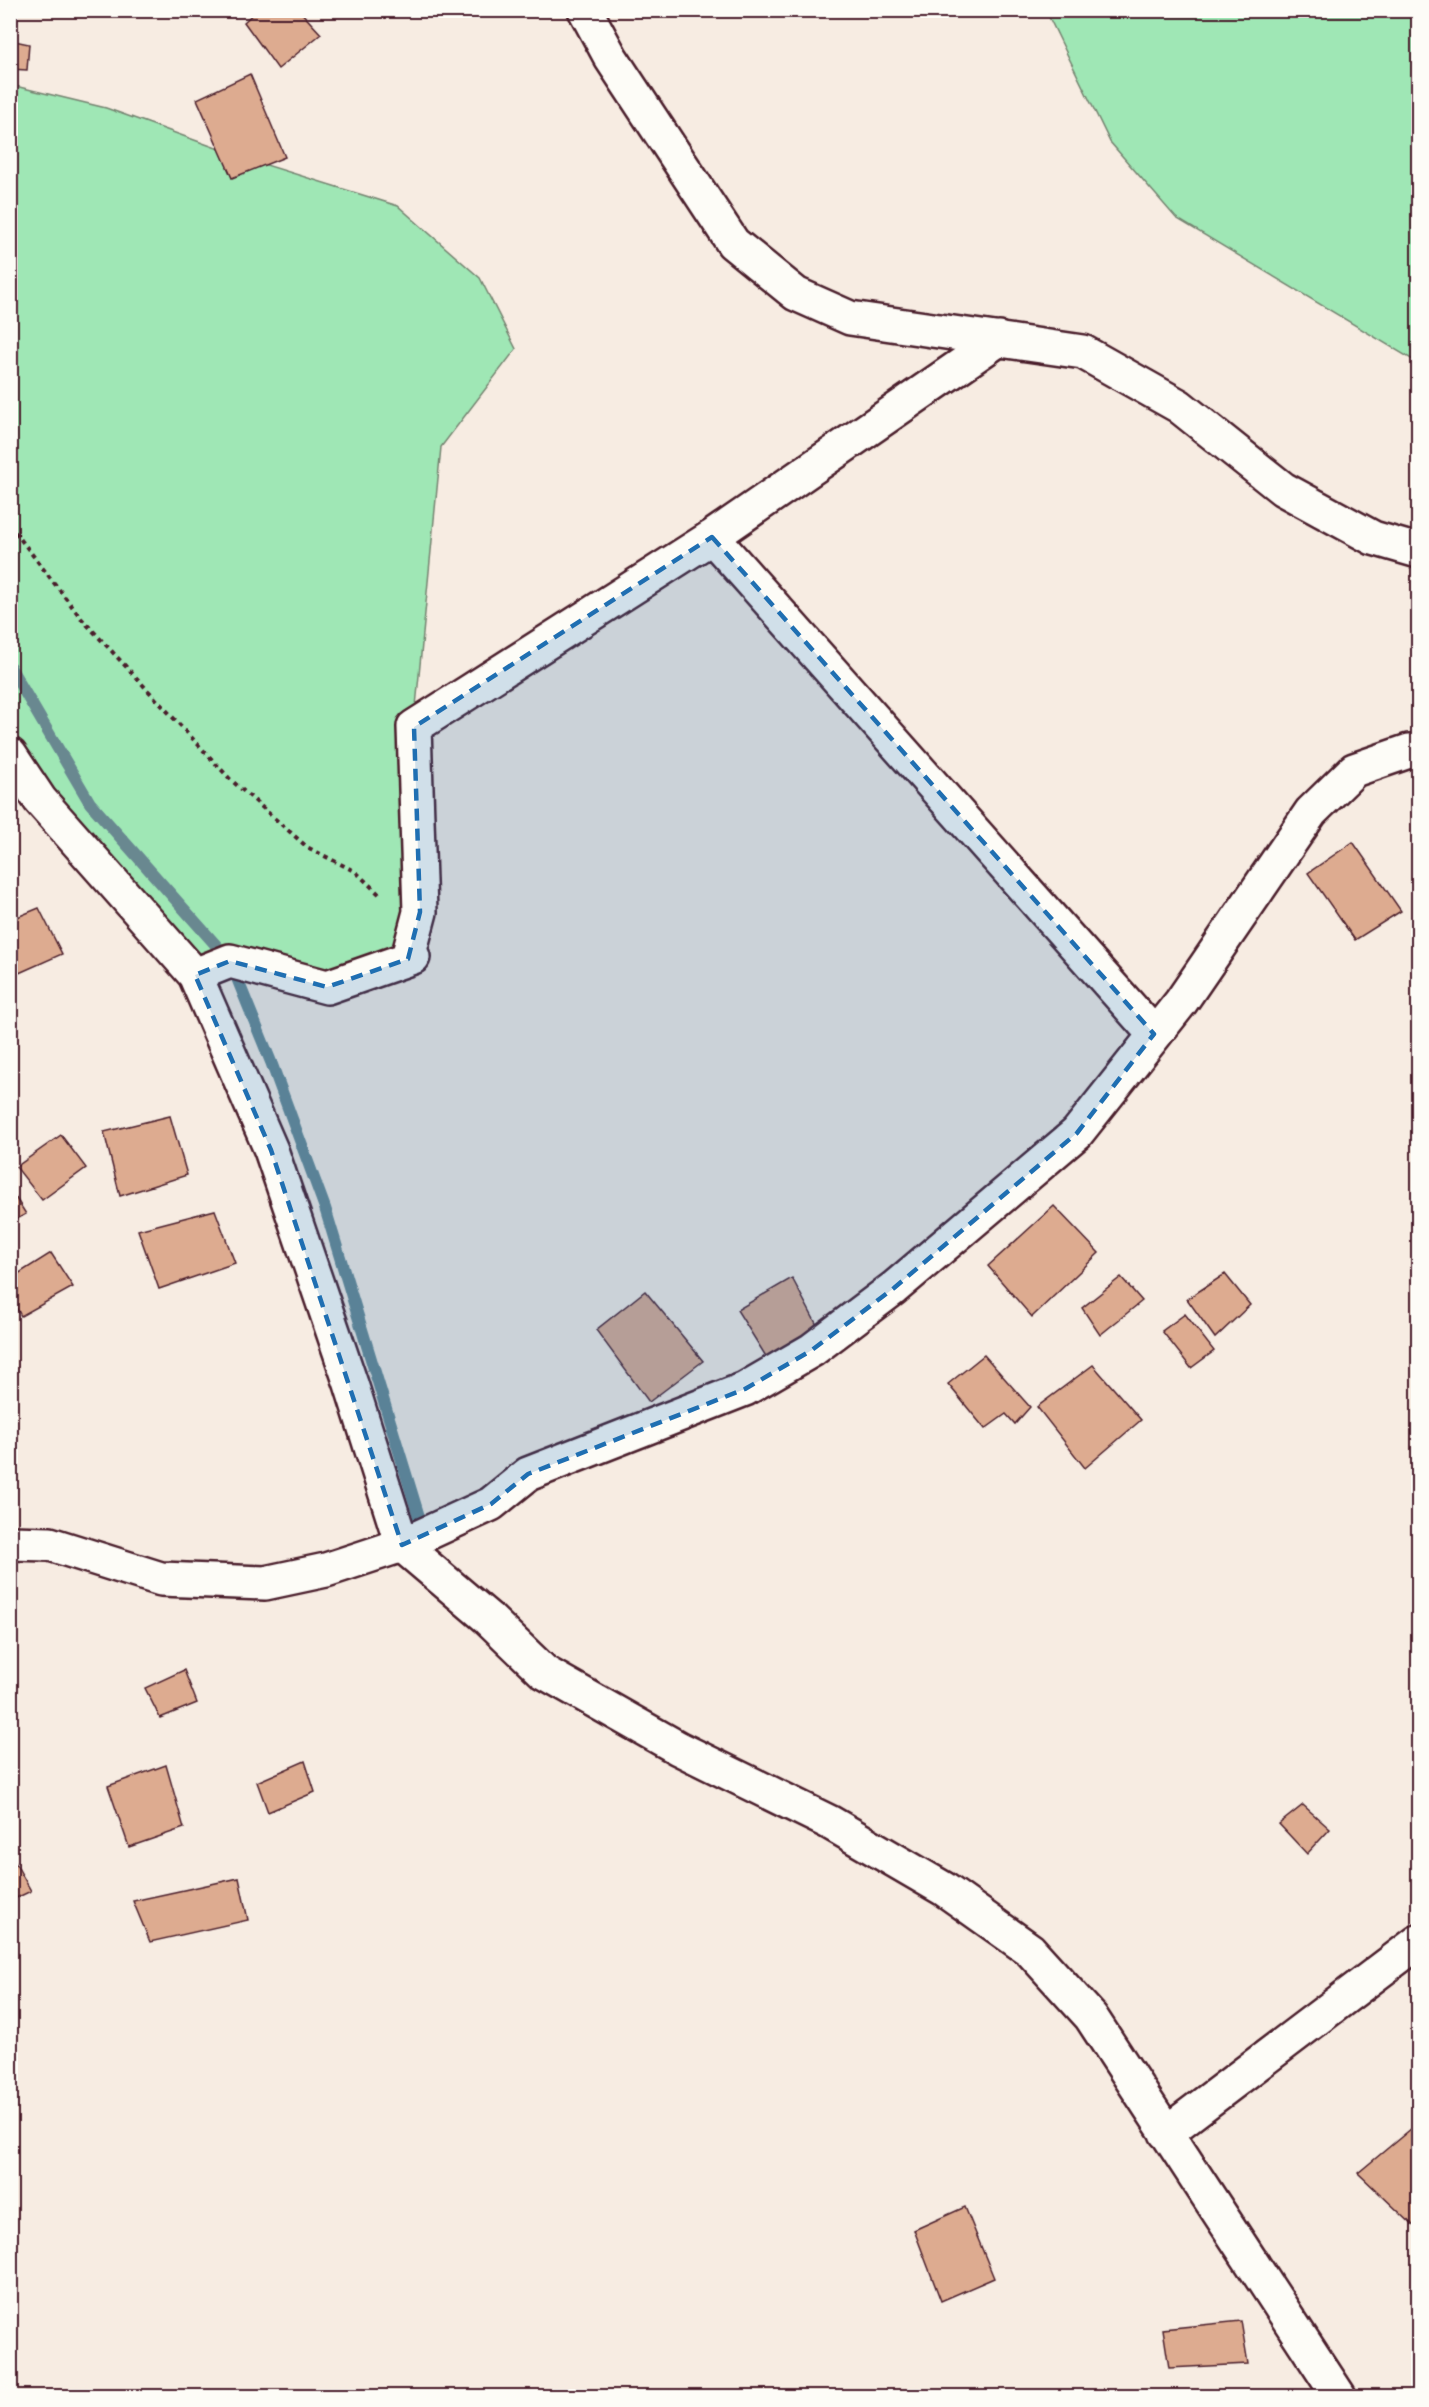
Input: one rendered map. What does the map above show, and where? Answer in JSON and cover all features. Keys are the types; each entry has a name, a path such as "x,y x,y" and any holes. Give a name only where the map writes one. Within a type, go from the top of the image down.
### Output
{"street":[{"path":"585,10 611,58 733,243 796,294 850,318 1083,352 1179,406 1283,489 1373,538 1419,551"},
{"path":"195,975 230,961 327,987 413,957 410,950 420,912 414,727 712,537 999,339"},
{"path":"712,537 1154,1034"},
{"path":"10,1544 50,1544 161,1579 265,1583 326,1570 402,1545 491,1504 528,1474 745,1389 812,1350 894,1288 1077,1133 1181,1002 1311,812 1354,770 1409,751 1419,752"},
{"path":"10,755 40,800 195,975 271,1150 351,1384 402,1545 488,1618 544,1672 678,1748 829,1821 944,1889 1030,1950 1091,2018 1243,2247 1339,2397"},
{"path":"1166,2133 1419,1942"}],"path":[{"path":"15,532 81,618 230,779 307,847 356,872 416,927"}],"highlighted area":[{"path":"712,537 1154,1034 1077,1133 894,1288 812,1350 745,1389 528,1474 491,1504 402,1545 271,1150 195,975 230,961 327,987 408,959 420,912 414,727"}],"green space":[{"path":"1046,11 1418,11 1418,363 1176,218 1110,142"},
{"path":"11,85 106,108 244,158 398,206 480,278 516,349 441,447 414,727 410,950 327,987 195,975 11,755"}],"building":[{"path":"257,10 299,10 321,34 278,69 244,22"},
{"path":"10,40 29,44 27,70 10,69"},
{"path":"250,74 285,157 232,178 197,99"},
{"path":"1353,842 1401,911 1355,940 1308,873"},
{"path":"39,908 62,954 10,977 10,920"},
{"path":"170,1116 187,1175 120,1196 104,1132"},
{"path":"61,1135 86,1168 42,1200 16,1167"},
{"path":"10,1189 26,1214 10,1223"},
{"path":"1054,1206 1099,1253 1032,1317 988,1266"},
{"path":"215,1210 235,1263 159,1289 138,1230"},
{"path":"51,1253 73,1287 21,1316 10,1296 10,1279"},
{"path":"1225,1274 1250,1305 1215,1338 1187,1299"},
{"path":"1121,1277 1142,1301 1100,1335 1082,1308"},
{"path":"792,1278 819,1329 767,1358 737,1310"},
{"path":"645,1291 703,1361 649,1402 596,1330"},
{"path":"1185,1314 1214,1351 1191,1368 1162,1331"},
{"path":"984,1355 1030,1407 1015,1424 1006,1414 985,1429 948,1384"},
{"path":"1093,1365 1141,1420 1085,1468 1037,1407"},
{"path":"184,1670 197,1703 160,1718 145,1688"},
{"path":"305,1761 315,1792 268,1812 257,1782"},
{"path":"166,1765 184,1828 129,1847 108,1786"},
{"path":"1303,1805 1330,1829 1307,1854 1279,1824"},
{"path":"12,1857 31,1891 10,1901 10,1858"},
{"path":"239,1878 248,1920 150,1942 133,1901"},
{"path":"1418,2123 1418,2230 1358,2173"},
{"path":"965,2207 994,2278 941,2301 914,2230"},
{"path":"1241,2321 1248,2364 1169,2368 1163,2329"}],"waterway":[{"path":"10,667 90,803 230,961 271,1062 325,1208 424,1533"}]}
